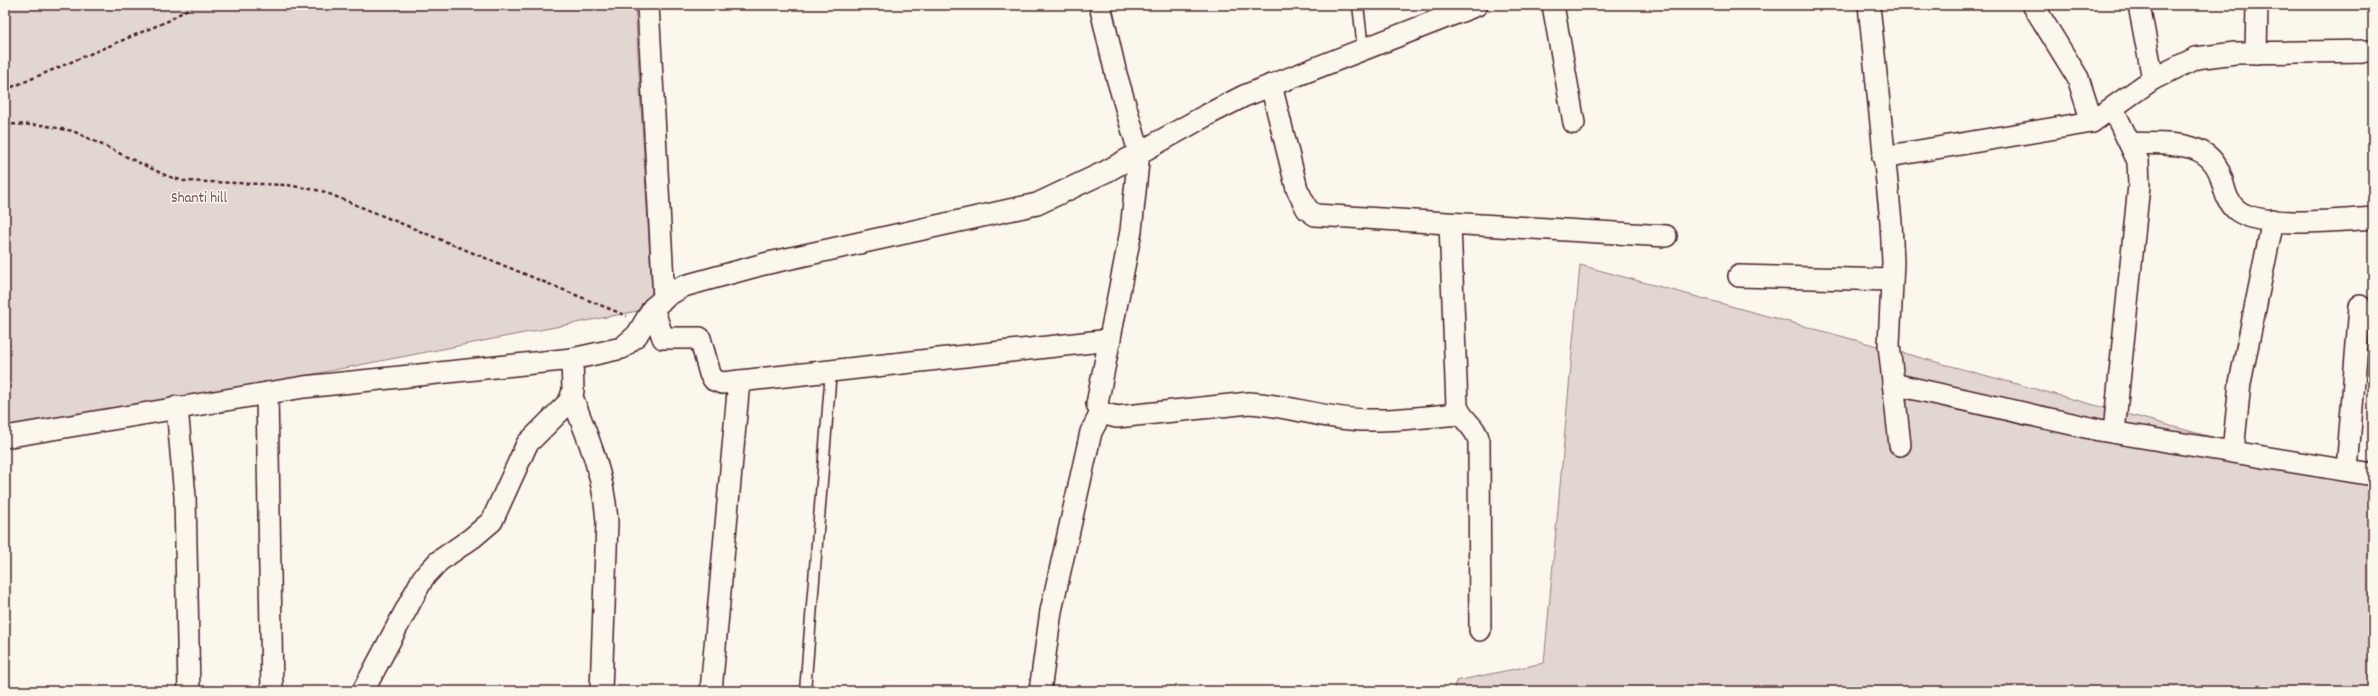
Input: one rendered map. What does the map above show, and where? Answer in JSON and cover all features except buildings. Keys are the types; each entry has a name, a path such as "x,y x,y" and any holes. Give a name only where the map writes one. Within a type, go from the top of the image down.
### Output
{"street":[{"path":"648,5 654,310 663,338 700,338 710,374 714,380 722,382 739,381 1110,340"},
{"path":"1040,691 1051,611 1092,432 1101,413 1097,404 1131,231 1139,152 1116,74 1100,5"},
{"path":"5,436 267,393 572,359 622,348 631,342 654,310 684,286 764,264 1037,204 1106,171 1205,116 1271,85 1477,5"},
{"path":"1553,5 1574,123"},
{"path":"1869,5 1883,157 1891,222 1892,280 1889,332 1900,445"},
{"path":"2033,5 2078,78 2092,122"},
{"path":"2139,5 2153,79"},
{"path":"2256,53 2257,5"},
{"path":"1883,157 2092,122 2113,109 2153,79 2196,58 2235,53 2373,51"},
{"path":"1271,85 1297,189 1307,209 1315,215 1666,236"},
{"path":"2113,109 2138,161 2139,185 2114,432"},
{"path":"2130,143 2192,147 2208,154 2218,165 2227,200 2239,211 2252,217 2273,220 2307,221 2373,218"},
{"path":"2233,451 2240,383 2273,220"},
{"path":"1450,224 1456,398 1460,414 1476,431 1479,440 1480,630"},
{"path":"1739,276 1892,280"},
{"path":"2347,470 2360,306"},
{"path":"572,359 572,397 593,448 606,494 607,522 601,691"},
{"path":"711,691 739,381"},
{"path":"1893,384 2114,432 2373,475"},
{"path":"267,393 272,691"},
{"path":"363,691 423,578 439,561 472,538 492,521 527,444 572,397"},
{"path":"1101,413 1117,417 1250,403 1269,404 1339,418 1368,420 1460,414"},
{"path":"177,407 185,497 189,691"}],"lane":[{"path":"1358,5 1363,49"},
{"path":"805,691 832,371"}],"path":[{"path":"5,90 168,21 194,5"},
{"path":"5,124 47,126 73,131 167,176 184,181 287,185 322,191 654,310"}],"green space":[{"name":"Shanti hill","path":"5,5 635,5 653,308 5,434"},
{"path":"1580,265 2373,481 2373,691 1453,691 1456,681 1544,663"}]}
